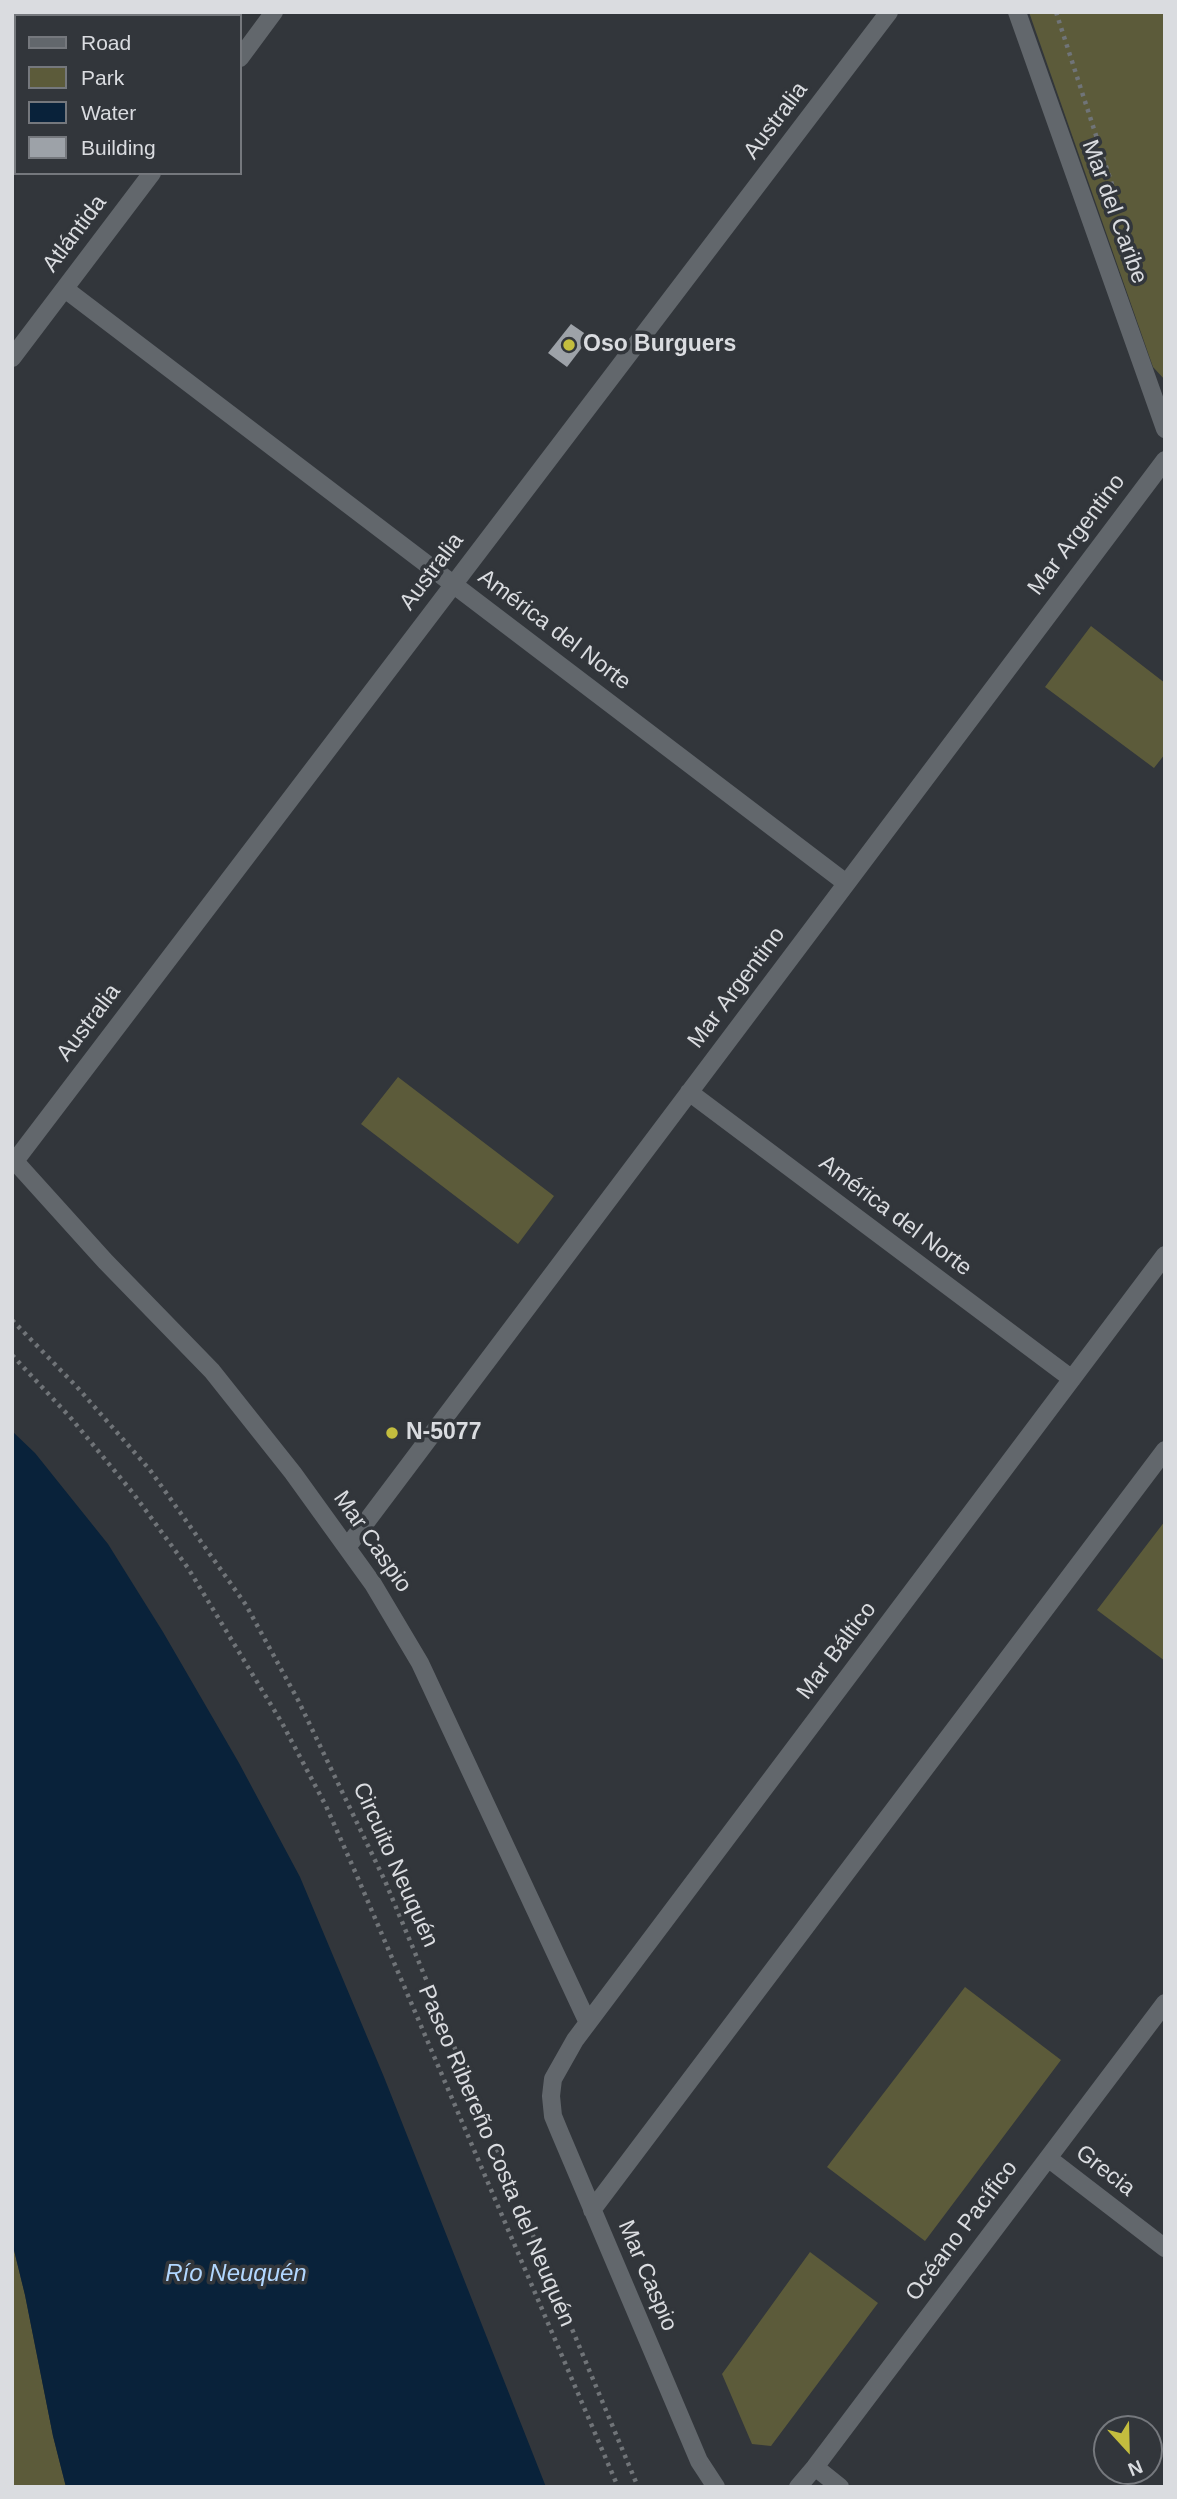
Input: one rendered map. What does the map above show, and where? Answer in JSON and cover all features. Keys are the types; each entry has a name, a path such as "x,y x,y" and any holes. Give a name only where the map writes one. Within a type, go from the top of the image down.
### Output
{"street":[{"path":"242,55 274,12"},
{"name":"Australia","path":"13,1160 889,12"},
{"name":"Mar del Caribe","path":"1017,12 1165,429"},
{"name":"Atlántida","path":"12,358 150,175"},
{"name":"América del Norte","path":"65,289 846,883"},
{"name":"Mar Argentino","path":"348,1546 1165,460"},
{"name":"América del Norte","path":"689,1093 1072,1378"},
{"name":"Mar Caspio","path":"13,1160 212,1371 348,1546 391,1612 419,1663 588,2023"},
{"name":"Mar Báltico","path":"553,2079 575,2040 1165,1255"},
{"path":"592,2210 1165,1450"},
{"name":"Océano Pacífico","path":"798,2487 1165,2004"},
{"name":"Mar Caspio","path":"553,2079 553,2116 699,2461 716,2487"},
{"name":"Grecia","path":"1048,2158 1165,2248"},
{"path":"815,2467 840,2487"}],"path":[{"path":"1056,12 1118,205"},
{"name":"Circuito Neuquén","path":"12,1320 78,1387 150,1470 246,1605 293,1690 385,1881 638,2487"},
{"name":"Paseo Ribereño Costa del Neuquén","path":"12,1355 78,1426 133,1493 188,1568 282,1723 326,1806 362,1886 618,2487"}],"green space":[{"path":"1029,12 1165,12 1165,380 1153,367"},
{"path":"1091,626 1165,683 1165,754 1154,768 1045,687"},
{"path":"398,1077 554,1196 518,1244 361,1124"},
{"path":"1165,1521 1165,1661 1097,1610"},
{"path":"965,1987 1061,2060 925,2241 827,2167"},
{"path":"12,2242 53,2436 66,2487 12,2487"},
{"path":"810,2252 878,2303 771,2446 752,2444 722,2374"}],"water":[{"name":"Río Neuquén","path":"12,1431 35,1453 108,1544 239,1763 300,1877 384,2077 546,2487 66,2487 12,2242"}],"building":[{"name":"Oso Burguers","path":"571,324 590,337 567,367 548,353"}],"place":[{"name":"Oso Burguers","path":"569,345"},
{"name":"N-5077","path":"392,1433"}]}
